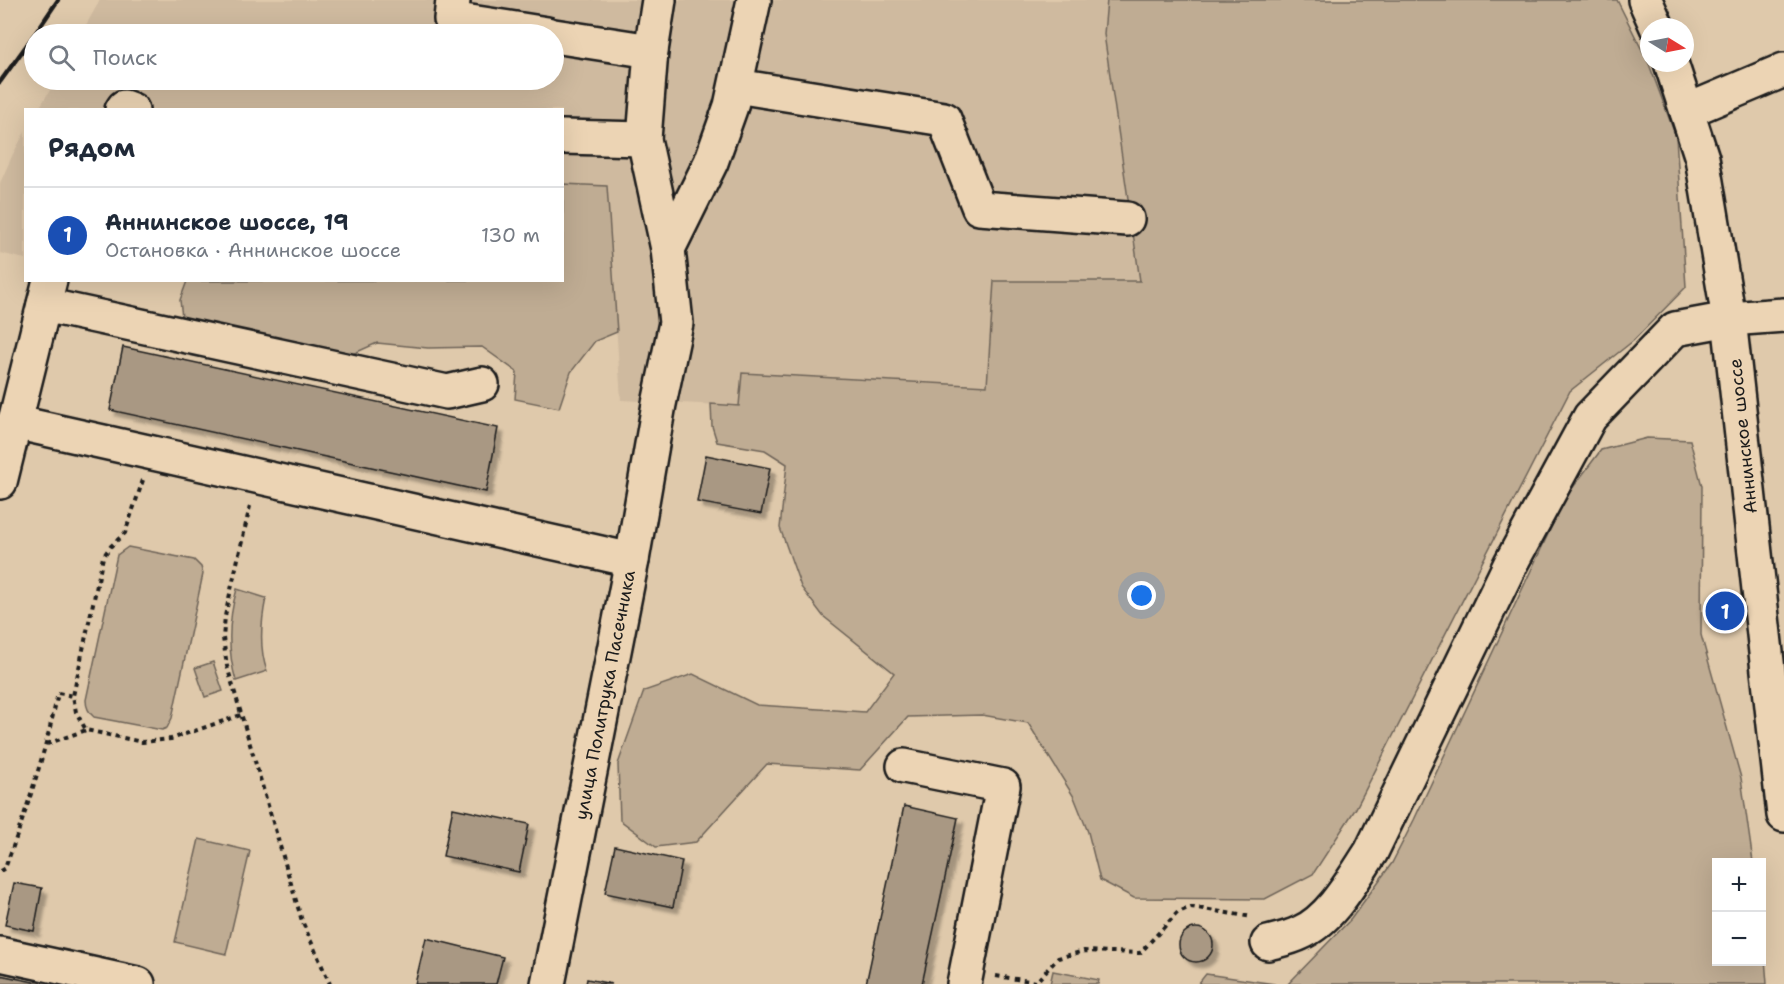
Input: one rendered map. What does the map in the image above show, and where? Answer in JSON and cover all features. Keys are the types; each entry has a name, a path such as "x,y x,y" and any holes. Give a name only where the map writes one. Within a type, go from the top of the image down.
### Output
{"street":[{"path":"453,0 451,19 483,24"},
{"name":"улица Политрука Пасечника","path":"548,984 632,560 676,322 668,249 644,139 651,51 659,0"},
{"path":"668,249 711,162 731,106 754,0"},
{"path":"1645,0 1653,18"},
{"path":"564,38 651,51"},
{"path":"1687,111 1784,70"},
{"name":"Аннинское шоссе","path":"1674,72 1702,158 1729,319 1784,815"},
{"path":"736,86 944,119 979,208 1127,219"},
{"path":"564,137 644,139"},
{"path":"0,482 47,293 447,392 482,384"},
{"path":"1268,943 1302,933 1319,922 1345,892 1371,852 1511,563 1590,417 1675,329 1729,319 1784,315"},
{"path":"14,422 632,560"},
{"path":"904,766 1003,786 965,978"},
{"path":"0,954 138,984"}],"path":[{"path":"86,730 76,712 73,696 103,557 125,533 142,486 150,452"},
{"path":"257,476 230,586 223,638 227,666 302,921 330,984"},
{"path":"0,871 5,868 17,836 47,744 58,693 73,696"},
{"path":"47,744 86,730 142,742 171,739 241,715"},
{"path":"965,978 1036,982 1058,958 1084,951 1140,953 1178,912 1191,907 1238,915"}],"shaded area":[{"path":"100,0 1107,0 1104,34 1140,281 994,281 987,386 742,373 739,406 621,400 607,186 564,184 564,108 39,108 50,90 564,90 564,24 87,24"},
{"path":"1107,0 1617,0 1640,46 1640,72 1652,72 1676,137 1686,287 1633,341 1570,391 1356,808 1313,874 1265,899 1134,898 1100,880 1088,832 1074,797 1028,723 982,715 908,717 860,770 767,764 696,842 656,847 620,820 618,764 644,691 693,674 757,705 865,712 894,673 823,616 801,587 780,528 787,464 765,450 717,442 712,426 711,404 739,406 742,373 987,386 994,281 1140,281 1104,34"},
{"path":"24,134 24,259 0,253 0,183"},
{"path":"564,184 607,186 617,332 595,341 571,372 559,408 515,399 517,372 482,347 428,348 377,343 339,360 183,326 180,300 187,282 564,282"},
{"path":"1647,438 1690,440 1702,486 1701,635 1741,778 1752,858 1712,858 1712,966 1766,966 1767,984 1288,984 1351,919 1392,863 1565,498 1601,450"},
{"path":"128,547 194,560 201,567 203,574 172,718 167,728 162,730 94,717 86,705 117,555"},
{"path":"237,589 266,598 262,635 264,663 267,671 236,681 231,658 230,635"},
{"path":"213,662 223,691 205,697 195,668"},
{"path":"199,839 250,851 226,954 175,942"},
{"path":"1053,971 1099,980 1098,984 1050,984"},
{"path":"1206,974 1275,984 1198,984"}],"building":[{"path":"123,347 498,428 486,492 110,410"},
{"path":"706,455 770,468 761,514 697,502"},
{"path":"904,806 958,818 922,984 866,984"},
{"path":"453,808 529,824 519,872 443,856"},
{"path":"615,846 682,861 673,907 605,893"},
{"path":"14,883 42,888 34,931 5,925"},
{"path":"1196,928 1208,933 1213,945 1208,957 1196,962 1184,957 1179,945 1184,933"},
{"path":"426,938 503,957 496,984 415,984"},
{"path":"0,975 43,984 0,984"},
{"path":"587,979 612,984 586,984"}],"railway":[{"path":"42,24 58,0"},
{"path":"0,82 24,49"}],"place":[{"name":"Аннинское шоссе, 19","path":"1725,611"}]}
